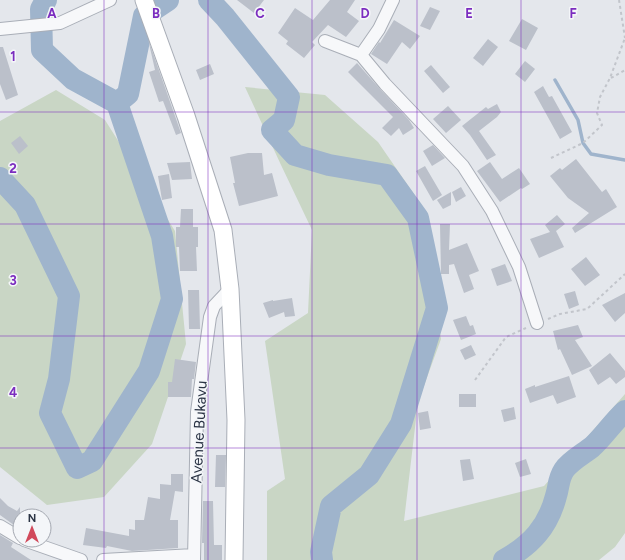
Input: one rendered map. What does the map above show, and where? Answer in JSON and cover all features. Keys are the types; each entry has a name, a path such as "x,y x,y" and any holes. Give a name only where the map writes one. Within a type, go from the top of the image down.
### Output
{"street":[{"path":"0,29 23,28 60,23 110,0"},
{"path":"144,0 186,116 223,230 230,289 236,420 234,560"},
{"path":"361,55 379,29 393,0"},
{"path":"325,41 361,55 385,84 464,166 492,211 519,267 537,323"},
{"name":"Avenue Bukavu","path":"194,557 197,412 210,317 214,306 230,289"},
{"path":"0,526 12,533"},
{"path":"47,548 81,560"},
{"path":"103,560 194,557"}],"path":[{"path":"551,158 583,143 602,125 598,113 600,97 610,78 625,38 619,0"},
{"path":"610,78 625,70"}],"green space":[{"path":"245,87 325,95 378,142 420,203 441,339 418,402 404,521 544,486 625,394 625,533 615,547 599,560 267,560 267,491 285,479 265,341 308,313 312,230"},
{"path":"56,90 105,120 175,231 186,344 152,444 104,497 47,505 0,467 0,121"}],"building":[{"path":"237,0 264,0 254,13"},
{"path":"330,0 355,0 347,12 359,21 346,37 328,25 312,42 315,45 304,58 286,44 288,41 278,33 295,8 313,20"},
{"path":"430,7 440,11 430,30 420,26"},
{"path":"522,19 538,28 526,50 509,41"},
{"path":"394,20 420,36 410,49 402,42 387,64 371,54 379,42 380,43"},
{"path":"148,39 181,133 176,135 163,101 159,102 149,72 155,70"},
{"path":"488,39 498,47 483,66 473,58"},
{"path":"0,47 3,47 18,95 6,100 0,84"},
{"path":"525,61 535,69 525,82 515,74"},
{"path":"357,63 409,120 414,128 403,135 399,128 391,136 382,128 393,117 348,72"},
{"path":"210,64 214,74 200,80 196,70"},
{"path":"431,65 450,87 443,93 424,71"},
{"path":"543,86 549,97 552,96 572,132 560,139 534,92"},
{"path":"497,104 501,112 479,131 496,155 487,160 462,126 486,107 488,109"},
{"path":"448,106 461,120 446,133 433,119"},
{"path":"20,136 28,146 19,154 11,143"},
{"path":"433,145 445,158 432,166 423,151"},
{"path":"248,153 262,153 264,175 272,173 278,196 239,206 233,183 235,183 230,157"},
{"path":"576,159 602,192 606,189 617,207 575,233 572,228 589,213 568,198 550,176 560,168 562,170"},
{"path":"190,162 192,179 172,180 167,163"},
{"path":"490,162 502,179 519,168 530,184 522,189 521,188 500,202 477,171"},
{"path":"425,166 442,195 433,201 416,171"},
{"path":"169,174 172,198 162,200 158,176"},
{"path":"461,187 466,196 456,202 452,192"},
{"path":"451,192 451,205 443,209 437,200"},
{"path":"181,209 193,209 193,227 198,227 198,247 196,247 197,271 180,271 179,247 176,247 176,227 180,227"},
{"path":"557,215 565,224 556,231 564,247 539,258 530,239 550,232 545,225"},
{"path":"440,224 450,224 449,250 467,243 479,271 469,275 474,289 464,293 454,264 449,265 449,274 441,274"},
{"path":"586,257 600,275 585,286 571,269"},
{"path":"505,264 512,281 497,286 491,269"},
{"path":"188,290 199,290 200,329 189,329"},
{"path":"575,291 579,305 569,309 564,294"},
{"path":"625,293 625,313 615,322 602,305"},
{"path":"292,298 295,316 285,317 284,312 269,318 263,303 273,300"},
{"path":"466,316 470,326 473,325 476,334 461,340 453,320"},
{"path":"578,325 583,337 575,340 592,366 572,375 560,349 558,350 553,331"},
{"path":"471,345 476,355 465,360 460,350"},
{"path":"610,353 625,371 625,377 616,384 610,377 598,385 589,370"},
{"path":"175,359 196,362 194,379 192,379 191,397 168,397 168,382 172,382"},
{"path":"569,376 576,397 557,404 553,395 530,403 525,389"},
{"path":"459,394 476,394 476,407 459,407"},
{"path":"514,407 516,419 504,422 501,410"},
{"path":"428,411 431,428 420,430 418,413"},
{"path":"216,455 226,455 225,487 215,487"},
{"path":"470,459 474,479 463,481 460,460"},
{"path":"526,459 531,474 520,477 515,463"},
{"path":"171,474 183,474 183,492 175,491 170,520 178,520 178,548 132,551 107,546 106,548 83,545 86,528 129,536 129,529 135,530 135,520 144,520 148,497 160,499 160,484 171,485"},
{"path":"0,498 12,508 12,524 0,515"},
{"path":"203,501 213,501 214,545 222,545 222,560 204,560 204,543 202,543"},
{"path":"0,535 12,542 12,548 31,560 0,560"}],"waterway":[{"path":"46,0 41,9 42,50 73,79 117,103 128,94 144,16 168,0"},
{"path":"209,0 225,17 289,97 284,120 272,130 295,155 329,165 387,175 418,218 437,308 401,424 369,475 331,506 321,552 322,560"},
{"path":"555,80 578,120 583,143 591,154 625,160"},
{"path":"0,178 25,205 69,296 59,379 50,413 77,468 92,461 149,371 172,299 162,236 117,103"},
{"path":"504,560 522,548 543,526 553,507 564,470 573,461 592,447 625,411"}]}
